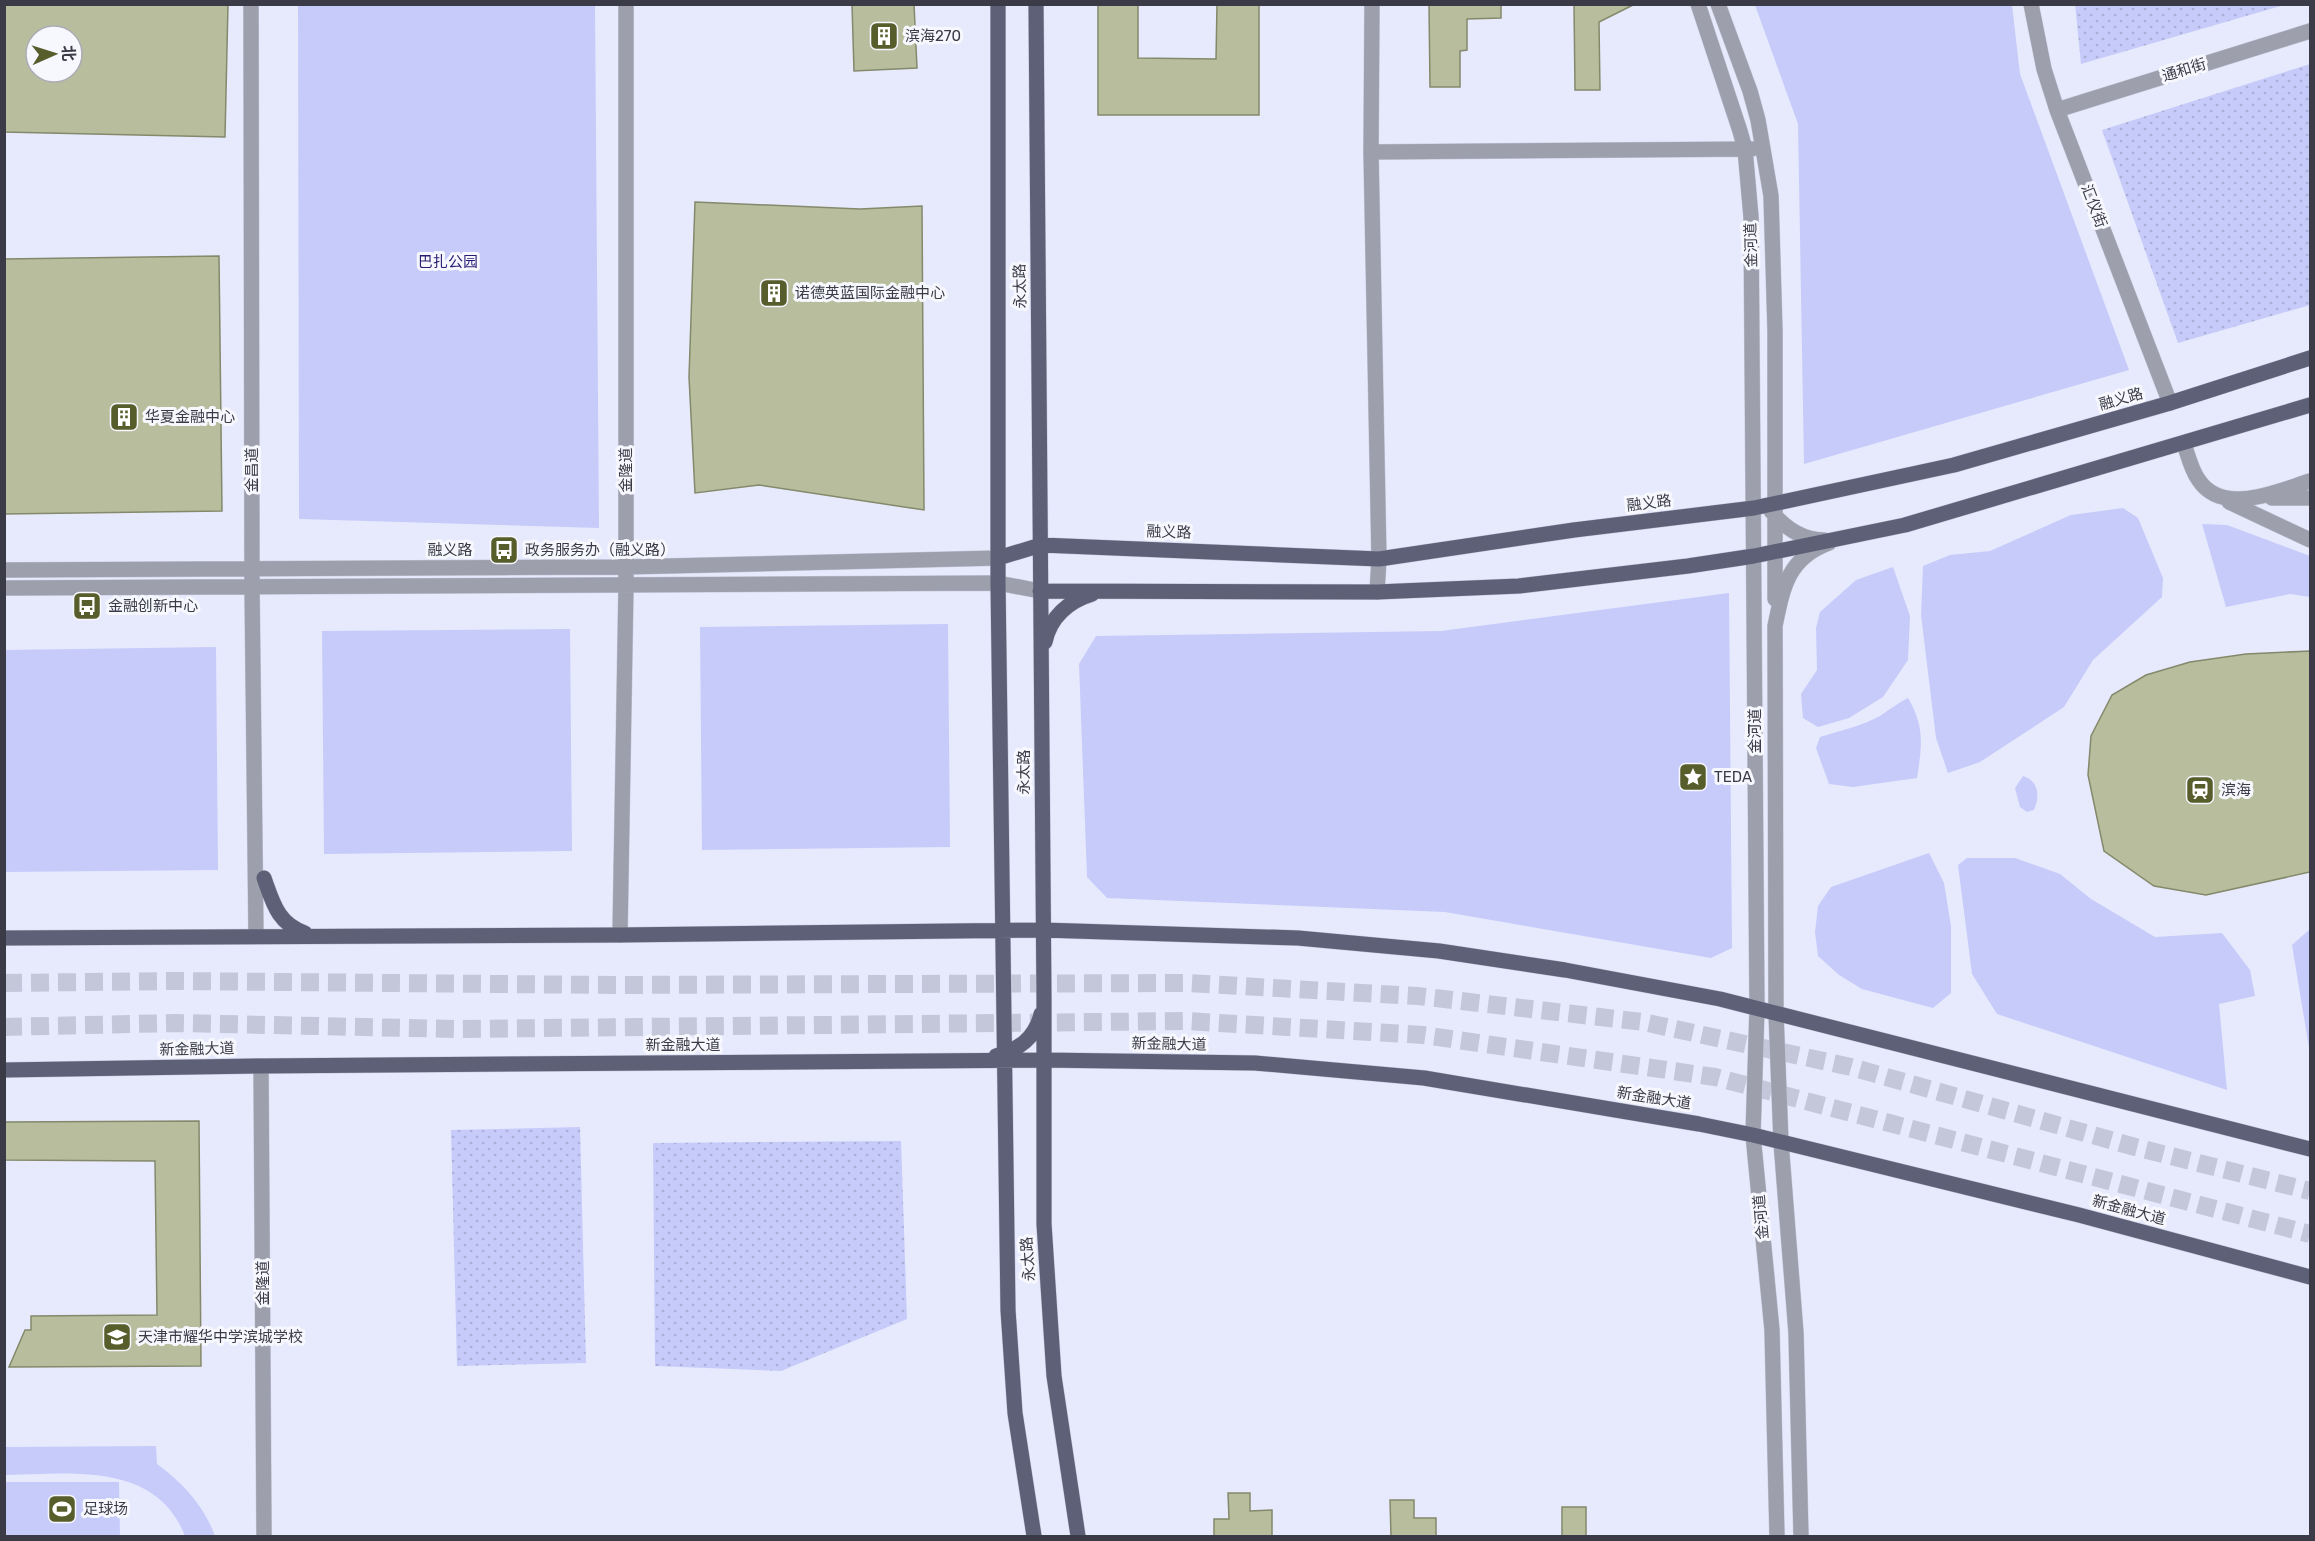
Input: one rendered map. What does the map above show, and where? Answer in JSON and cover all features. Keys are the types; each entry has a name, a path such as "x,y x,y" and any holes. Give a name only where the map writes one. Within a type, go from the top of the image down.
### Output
{"main road":[{"name":"永太路","path":"998,4 998,583 1008,1310 1015,1413 1034,1536"},
{"name":"永太路","path":"1036,4 1044,1224 1054,1376 1078,1536"},
{"name":"融义路","path":"998,558 1041,545 1379,559 1574,530 1768,508 1954,465 2170,404 2310,358"},
{"name":"融义路","path":"1040,591 1377,592 1519,586 1688,566 1838,540 1946,515 2310,405"},
{"path":"1041,662 1047,630 1067,605 1107,590"},
{"path":"264,878 280,917 293,929 314,936"},
{"path":"4,938 1043,930 1298,938 1439,951 1565,970 1720,999 2310,1149"},
{"path":"1005,1057 1023,1045 1037,1028 1044,999"},
{"name":"新金融大道","path":"4,1070 978,1060 1005,1057 1044,1060 1256,1063 1424,1078 1753,1135 2079,1215 2310,1277"}],"street":[{"name":"金昌道","path":"251,4 254,576 261,936"},
{"name":"金昌道","path":"254,576 261,544 259,4"},
{"name":"金隆道","path":"620,935 626,586 626,4"},
{"path":"1372,4 1371,152 1379,559 1377,592"},
{"name":"金河道","path":"1698,4 1730,94 1745,149 1751,217 1753,458 1758,482 1768,508 1754,556 1757,1009 1753,1135 1772,1330 1777,1536"},
{"name":"金河道","path":"1718,4 1750,91 1764,149 1771,196 1768,508 1775,552 1776,1013 1781,1142 1796,1333 1801,1536"},
{"name":"汇仪街","path":"2031,4 2044,69 2057,110 2170,404"},
{"name":"通和街","path":"2057,110 2310,31"},
{"path":"1371,152 1764,149"},
{"path":"2184,444 2198,479 2217,496 2310,540"},
{"path":"2254,498 2310,482"},
{"path":"2217,496 2236,499 2310,498"},
{"path":"1768,508 1789,529 1806,538 1838,540"},
{"path":"1775,626 1784,587 1793,567 1811,551 1838,540"},
{"name":"融义路","path":"4,588 215,586 254,576 998,558"},
{"name":"融义路","path":"4,570 215,569 254,576 626,586 998,583 1040,591"},
{"path":"254,576 262,621 264,878 261,936"},
{"name":"金隆道","path":"261,1066 264,1536"}],"green space":[{"path":"2075,4 2284,4 2284,5 2081,64"},
{"name":"巴扎公园","path":"298,5 595,5 599,528 299,519"},
{"path":"1755,5 2012,5 2020,74 2129,370 1804,464 1798,124"},
{"path":"2310,64 2310,305 2178,343 2102,130"},
{"path":"2123,508 2138,518 2163,578 2162,597 2093,660 2064,707 1980,762 1948,773 1936,738 1921,615 1923,566 1950,555 1990,551 2071,515"},
{"path":"2202,524 2227,525 2310,556 2310,597 2290,594 2226,607"},
{"path":"1893,567 1910,616 1908,660 1883,697 1849,718 1818,727 1803,718 1801,694 1817,670 1816,628 1820,612 1856,580"},
{"path":"1729,593 1732,948 1711,958 1445,912 1107,898 1087,877 1079,664 1096,636 1441,631"},
{"path":"948,624 950,847 702,850 700,627"},
{"path":"570,629 572,851 324,854 322,631"},
{"path":"216,647 218,870 5,872 5,650"},
{"path":"1908,698 1920,728 1917,778 1853,787 1829,784 1816,748 1820,737 1873,720"},
{"path":"2023,776 2032,781 2037,790 2034,810 2027,812 2020,807 2015,788"},
{"path":"1929,853 1944,883 1951,926 1951,993 1933,1008 1862,989 1839,975 1818,956 1815,932 1818,906 1831,887"},
{"path":"1967,858 2015,858 2060,874 2091,899 2155,937 2222,933 2250,970 2255,996 2219,1004 2227,1090 1997,1014 1972,974 1958,865"},
{"path":"2310,929 2310,1054 2292,945"},
{"path":"580,1127 586,1363 457,1366 451,1130"},
{"path":"901,1141 907,1319 781,1371 655,1366 653,1143"},
{"path":"156,1446 157,1464 192,1496 215,1536 185,1536 172,1512 154,1495 132,1483 83,1474 5,1475 5,1447"},
{"name":"足球场","path":"5,1482 119,1482 120,1536 5,1536"}],"building":[{"path":"4,4 228,4 225,137 4,132"},
{"name":"滨海270","path":"852,4 914,4 917,68 854,71"},
{"path":"1098,4 1138,4 1138,58 1216,59 1217,4 1259,4 1259,115 1098,115"},
{"path":"1429,4 1501,4 1501,18 1467,19 1467,50 1460,51 1460,87 1430,87"},
{"path":"1574,4 1635,4 1599,22 1600,90 1575,90"},
{"path":"695,202 860,209 922,206 924,510 759,485 695,493 689,377"},
{"name":"华夏金融中心","path":"219,256 222,511 4,514 4,259"},
{"path":"2310,651 2310,872 2206,895 2154,886 2104,851 2088,775 2091,736 2112,695 2146,675 2190,662 2246,654"},
{"path":"199,1121 201,1366 9,1367 25,1330 31,1330 31,1316 157,1315 155,1161 4,1160 4,1122"},
{"path":"1228,1493 1250,1493 1250,1511 1272,1510 1272,1536 1214,1536 1214,1519 1229,1519"},
{"path":"1390,1500 1414,1500 1414,1518 1436,1518 1436,1536 1391,1536"},
{"path":"1562,1507 1586,1507 1586,1536 1562,1536"}],"tunnel":[{"path":"4,983 174,981 612,985 1186,983 1418,996 1643,1022 1851,1067 2135,1147 2310,1191"},
{"path":"4,1027 176,1023 456,1029 1186,1021 1423,1035 1715,1077 2310,1234"}],"place":[{"name":"滨海270","path":"884,36"},
{"name":"诺德英蓝国际金融中心","path":"774,293"},
{"name":"华夏金融中心","path":"124,417"},
{"name":"政务服务办（融义路）","path":"504,550"},
{"name":"金融创新中心","path":"87,606"},
{"name":"TEDA","path":"1693,777"},
{"name":"滨海","path":"2200,790"},
{"name":"天津市耀华中学滨城学校","path":"117,1337"},
{"name":"足球场","path":"62,1509"}]}
